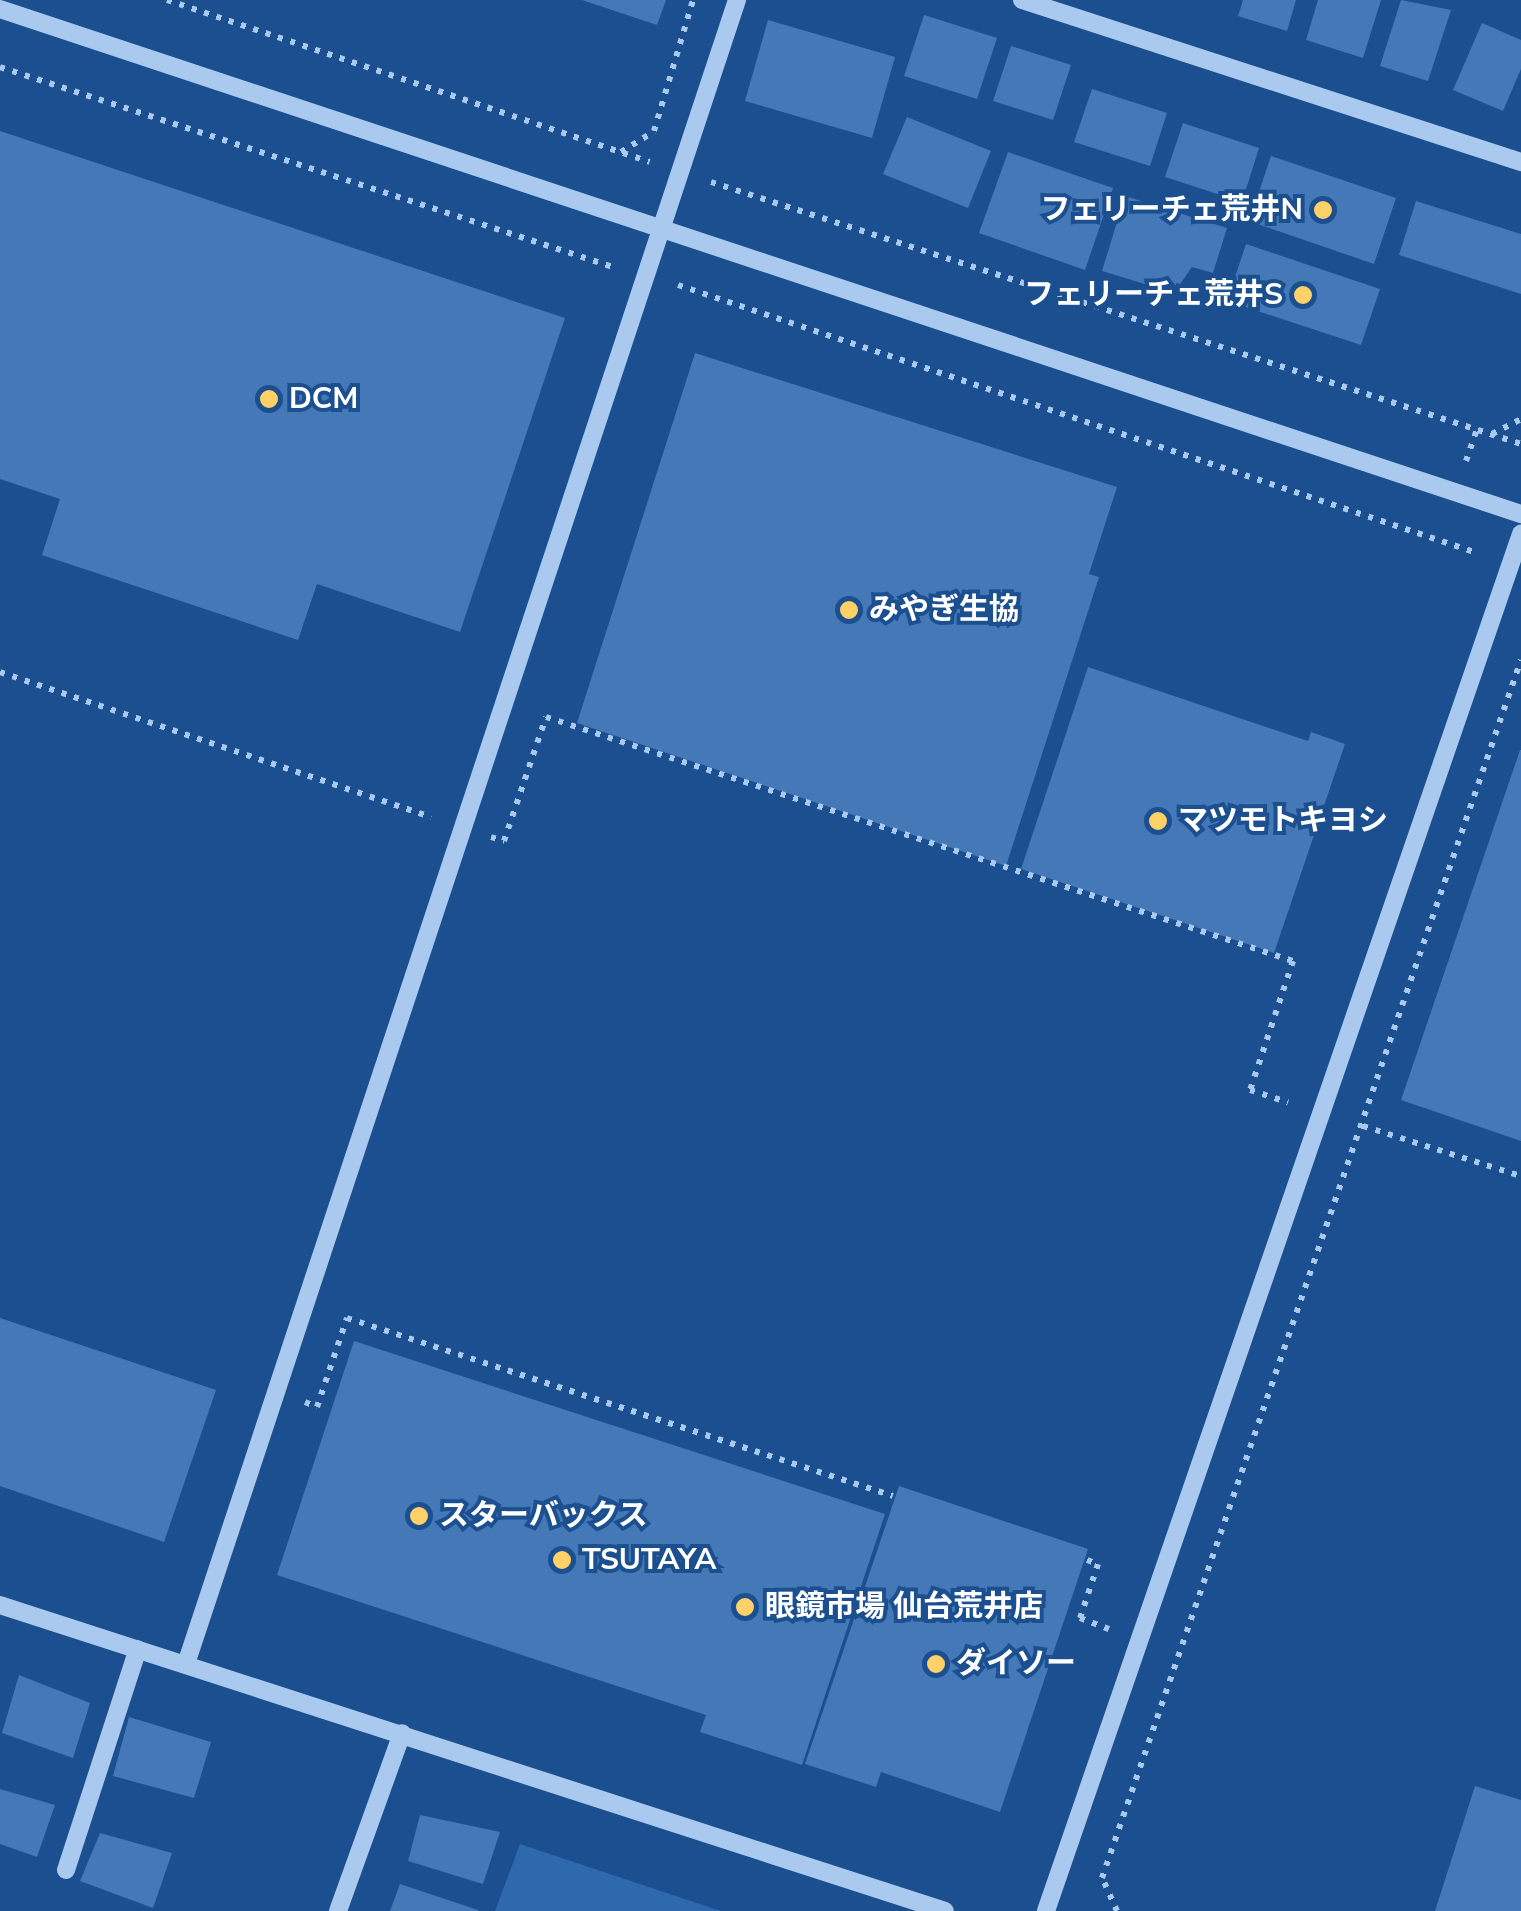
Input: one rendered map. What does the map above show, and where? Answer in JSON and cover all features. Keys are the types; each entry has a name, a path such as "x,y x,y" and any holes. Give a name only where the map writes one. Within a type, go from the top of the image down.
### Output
{"street":[{"path":"186,1664 737,0"},
{"path":"1022,0 1521,162"},
{"path":"0,9 663,224 1521,514"},
{"path":"1046,1911 1521,534"},
{"path":"0,1605 945,1911"},
{"path":"66,1870 138,1649"},
{"path":"338,1911 402,1734"}],"path":[{"path":"168,0 650,163"},
{"path":"621,152 654,130 693,0"},
{"path":"0,67 614,268"},
{"path":"705,180 1521,444"},
{"path":"678,286 1474,552"},
{"path":"1491,434 1521,419"},
{"path":"1466,461 1476,430"},
{"path":"1440,541 1444,529"},
{"path":"1116,1911 1102,1878 1521,660"},
{"path":"0,672 431,818"},
{"path":"485,834 504,841 546,717 1293,961 1250,1090 1288,1102"},
{"path":"1363,1126 1521,1176"},
{"path":"299,1400 317,1407 347,1318 893,1496"},
{"path":"1087,1560 1098,1564 1080,1618 1109,1628"}],"shaded area":[{"path":"520,1844 721,1911 495,1911"}],"building":[{"path":"582,0 666,0 657,25"},
{"path":"1243,0 1296,0 1287,31 1238,16"},
{"path":"1318,0 1381,0 1363,58 1306,40"},
{"path":"1401,0 1451,10 1428,81 1380,66"},
{"path":"924,15 997,38 977,99 904,76"},
{"path":"768,20 895,57 872,138 745,101"},
{"path":"1482,23 1521,40 1521,69 1503,111 1453,90"},
{"path":"1011,46 1071,65 1053,120 993,101"},
{"path":"1092,89 1167,113 1150,166 1074,142"},
{"path":"907,117 991,151 968,208 883,174"},
{"path":"1183,123 1259,148 1242,202 1165,177"},
{"name":"DCM","path":"0,131 565,318 460,632 317,584 298,640 42,555 60,499 0,479"},
{"path":"1008,152 1113,188 1085,270 979,233"},
{"name":"フェリーチェ荒井N","path":"1271,156 1396,198 1374,264 1249,221"},
{"path":"1125,196 1227,228 1213,273 1192,267 1174,293 1102,271"},
{"path":"1416,201 1521,234 1521,294 1399,255"},
{"name":"フェリーチェ荒井S","path":"1246,244 1380,289 1361,345 1227,301"},
{"path":"695,353 1117,487 1089,574 1099,577 1006,866 577,723"},
{"path":"1088,667 1308,741 1311,732 1345,744 1274,953 1021,869"},
{"path":"1521,750 1521,1141 1401,1100"},
{"path":"0,1318 216,1390 164,1542 0,1486"},
{"path":"354,1341 885,1514 802,1765 700,1732 706,1715 277,1575"},
{"path":"899,1486 1088,1549 1000,1812 881,1772 876,1787 805,1764"},
{"path":"19,1675 90,1703 73,1758 2,1733"},
{"path":"129,1717 211,1742 194,1798 113,1776"},
{"path":"1475,1786 1521,1800 1521,1911 1435,1911"},
{"path":"0,1789 55,1805 37,1857 0,1844"},
{"path":"420,1815 500,1832 483,1884 408,1861"},
{"path":"100,1833 172,1853 153,1908 80,1881"},
{"path":"400,1884 478,1910 478,1911 390,1911"}],"place":[{"name":"フェリーチェ荒井N","path":"1323,210"},
{"name":"フェリーチェ荒井S","path":"1303,295"},
{"name":"DCM","path":"269,399"},
{"name":"みやぎ生協","path":"849,610"},
{"name":"マツモトキヨシ","path":"1158,821"},
{"name":"スターバックス","path":"419,1516"},
{"name":"TSUTAYA","path":"562,1560"},
{"name":"眼鏡市場 仙台荒井店","path":"745,1607"},
{"name":"ダイソー","path":"936,1664"}]}
